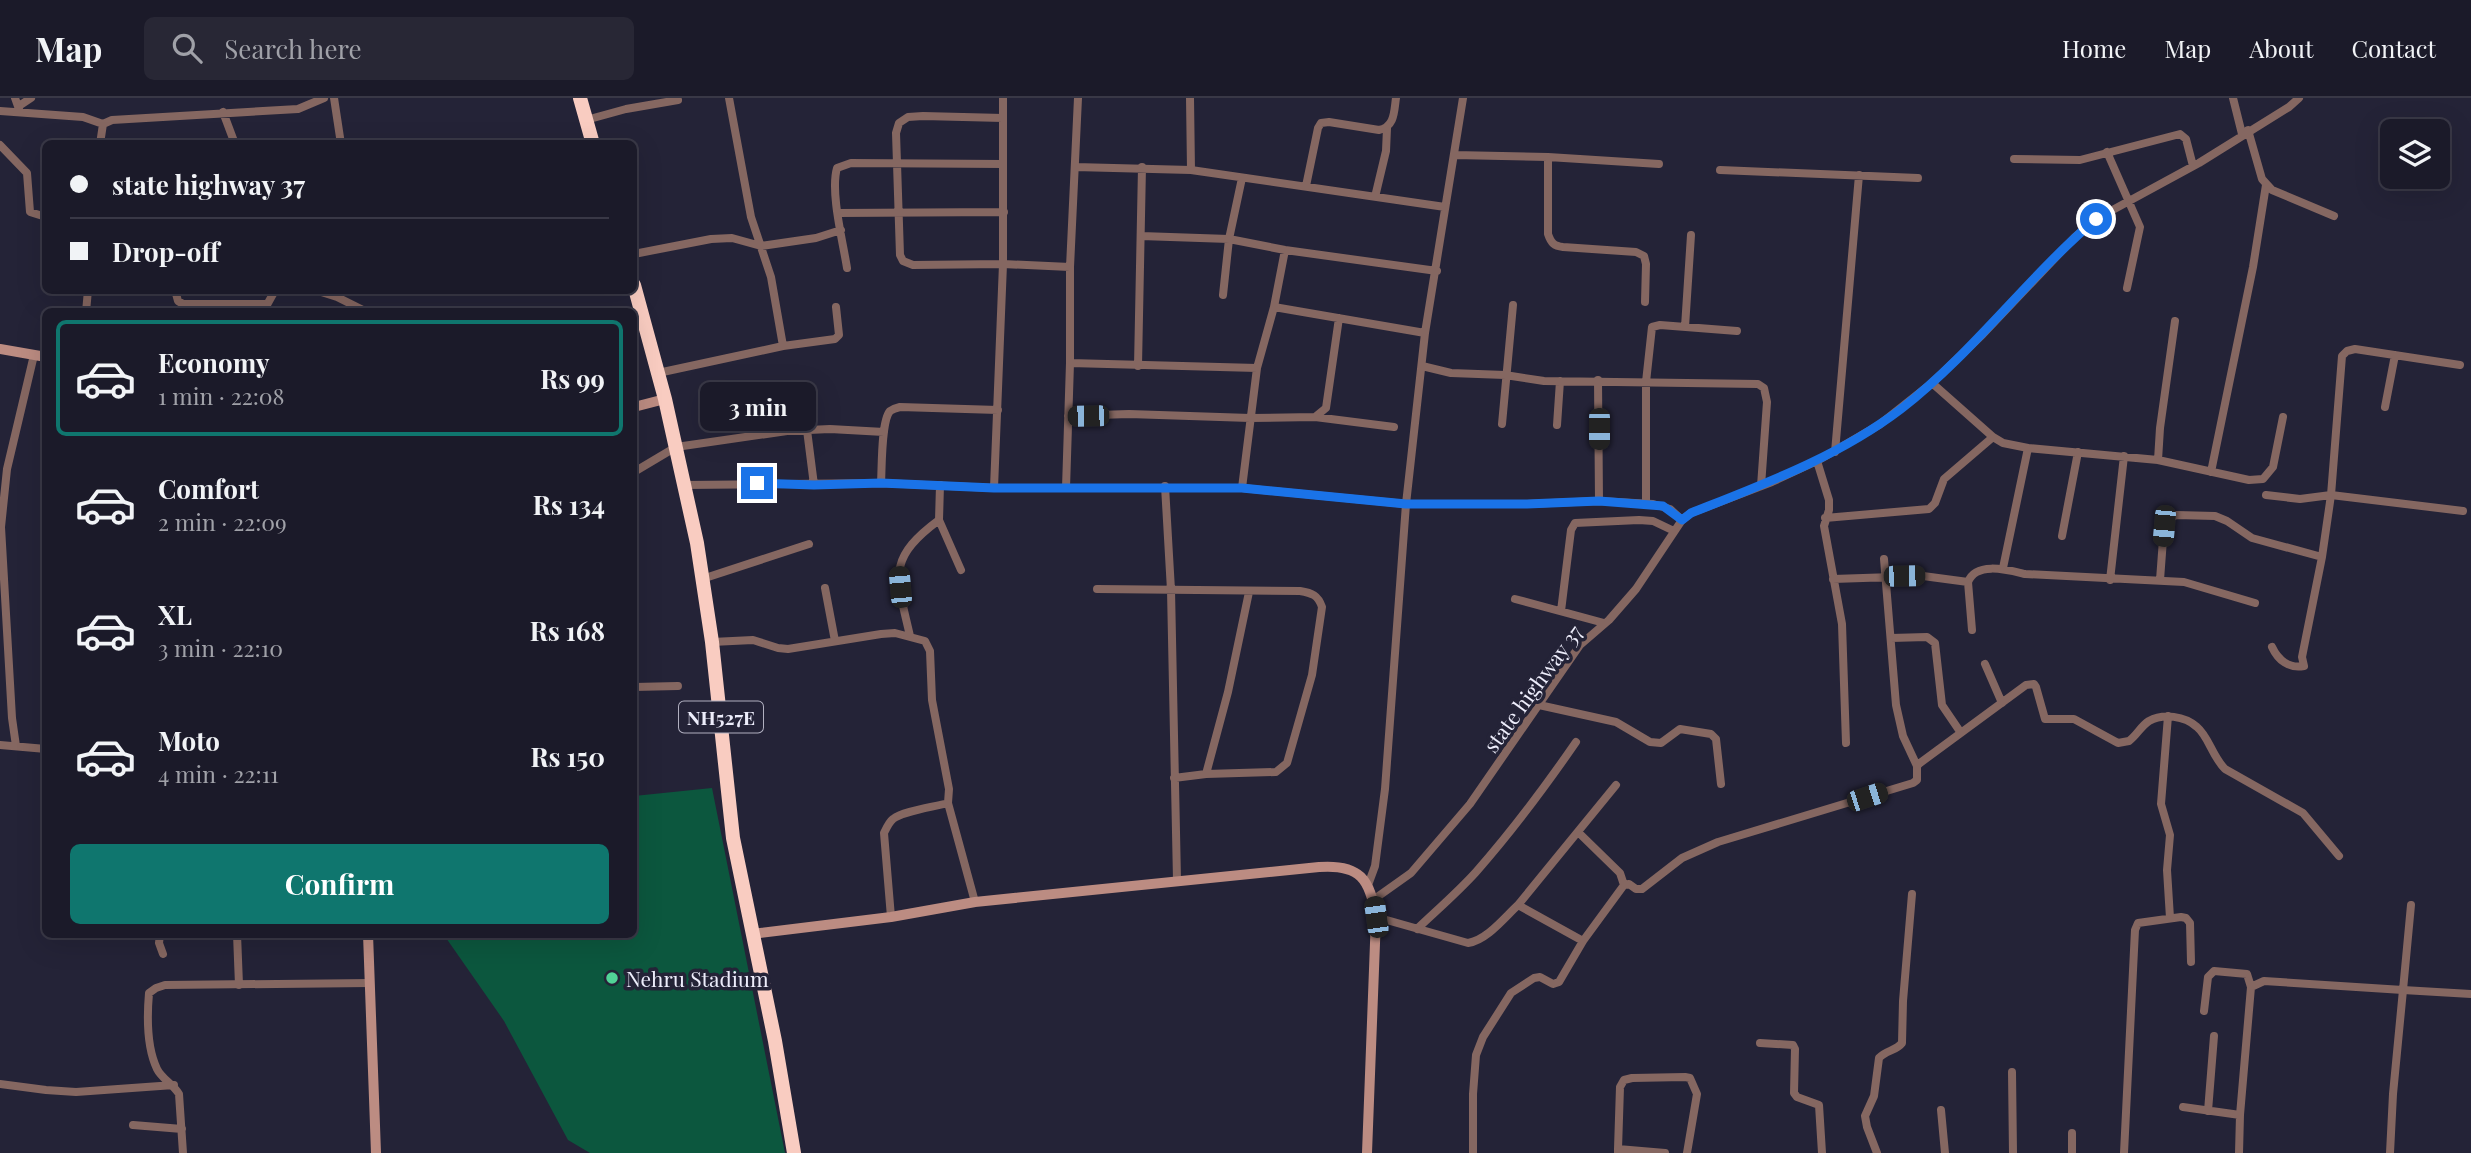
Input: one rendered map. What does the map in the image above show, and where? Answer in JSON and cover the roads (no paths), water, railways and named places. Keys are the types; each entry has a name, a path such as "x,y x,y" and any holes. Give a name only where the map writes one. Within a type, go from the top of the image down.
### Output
{"highway":[{"path":"580,98 592,140"},
{"name":"NH527E","path":"636,294 685,485 712,642 733,838 775,1041 794,1153"}],"street":[{"path":"0,111 31,98"},
{"path":"18,105 83,117 103,124 124,119 298,109 324,98"},
{"path":"334,98 340,140"},
{"path":"729,98 751,216 771,277 783,346"},
{"path":"994,488 1003,264 1003,98"},
{"path":"1066,488 1070,267 1078,98"},
{"path":"1190,98 1191,170"},
{"path":"1306,186 1321,123 1379,130 1387,128 1391,124 1396,98"},
{"path":"1368,885 1375,866 1385,789 1406,504 1425,333 1464,98"},
{"path":"2233,98 2266,185 2334,216"},
{"name":"state highway 37","path":"1373,900 1398,883 1422,861 1470,804 1580,645 1636,589 1682,520 1691,513 1817,461 1879,425 1932,383 1983,334 2075,237 2096,219 2193,166 2289,107 2299,98"},
{"path":"586,120 626,109 678,100"},
{"path":"223,112 234,140"},
{"path":"1003,118 908,117 899,124 896,133 900,256 906,264 1070,267"},
{"path":"101,140 103,124"},
{"path":"1375,197 1386,151 1387,128"},
{"path":"2014,159 2073,161 2180,134 2186,139 2193,166"},
{"path":"0,145 27,173 30,212 42,216"},
{"path":"2107,152 2130,199 2140,227 2127,288"},
{"path":"1454,155 1548,157 1659,164"},
{"path":"1548,157 1550,242 1563,247 1636,252 1644,256 1645,302"},
{"path":"847,268 838,213 836,168 851,163 1003,164"},
{"path":"1075,167 1191,170 1445,207"},
{"path":"1138,366 1142,167"},
{"path":"1720,170 1919,178"},
{"path":"1835,452 1859,174"},
{"path":"1223,295 1229,239 1242,178"},
{"path":"2211,472 2253,267 2266,185"},
{"path":"838,213 1004,212"},
{"path":"637,253 732,238 761,246 817,238 841,230"},
{"path":"1685,327 1692,235"},
{"path":"1141,236 1229,239 1285,250 1437,271"},
{"path":"1242,488 1257,368 1274,307 1285,250"},
{"path":"176,294 178,301 183,304 264,308 275,294"},
{"path":"328,294 359,308"},
{"path":"1502,424 1513,305"},
{"path":"658,373 783,346 835,339 839,335 836,307"},
{"path":"1274,307 1425,333"},
{"path":"1315,417 1326,408 1339,318"},
{"path":"2158,460 2161,418 2175,321"},
{"path":"1646,503 1646,382 1652,327 1660,325 1737,331"},
{"path":"0,349 40,356 5,484 1,527 1,577 16,746"},
{"path":"2272,647 2285,663 2293,667 2304,666 2302,657 2331,495 2342,356 2355,349 2460,365"},
{"path":"2385,407 2395,355"},
{"path":"1070,363 1257,368"},
{"path":"1422,366 1451,373 1505,375 1536,380 1758,384 1764,388 1767,402 1760,486"},
{"path":"1598,380 1599,501"},
{"path":"1557,425 1560,381"},
{"path":"1932,383 2003,443 2028,448 2158,460 2249,480 2263,479 2273,467 2283,417"},
{"path":"637,406 665,399"},
{"path":"881,483 884,432 888,414 900,407 998,410"},
{"path":"1068,416 1129,414 1315,417 1394,427"},
{"path":"807,430 814,485"},
{"path":"637,470 676,447 787,431 884,432"},
{"path":"1825,518 1929,509 1935,503 1944,479 1993,437"},
{"path":"2003,568 2028,448"},
{"path":"2062,536 2078,452"},
{"path":"2110,580 2124,456"},
{"path":"1817,461 1829,500 1824,526 1842,624 1846,743"},
{"path":"685,485 881,483 994,488 1242,488 1406,504 1599,501 1646,503 1663,506 1682,520"},
{"path":"940,485 939,520 961,570"},
{"path":"1165,486 1171,590 1177,880"},
{"path":"2266,495 2300,499 2331,495 2463,511"},
{"path":"2160,580 2164,526 2176,515 2215,516 2227,520 2252,538 2322,557"},
{"path":"910,636 902,602 900,560 922,533 939,520"},
{"path":"1561,611 1574,523 1653,521 1674,531"},
{"path":"702,579 809,544"},
{"path":"1474,1153 1472,1094 1476,1055 1487,1030 1511,993 1534,978 1540,977 1553,984 1559,982 1583,941 1624,885 1642,889 1682,858 1718,842 1917,780 1917,766 1899,722 1884,559"},
{"path":"1972,630 1968,582 1971,575 1977,571 2003,568 2025,574 2183,582 2255,603"},
{"path":"1833,579 1923,576 1968,582"},
{"path":"825,588 835,641"},
{"path":"1097,589 1300,591 1320,599 1322,607 1312,676 1287,764 1276,772 1206,774 1174,778"},
{"path":"1206,774 1228,692 1249,592"},
{"path":"1515,599 1604,623"},
{"path":"712,642 754,640 788,649 881,634 910,636 925,641 930,651 932,700 949,789 947,803 975,901"},
{"path":"1891,638 1933,639 1942,705 1961,733"},
{"path":"1985,664 2001,703"},
{"path":"1917,766 2026,685 2034,684 2045,719 2074,719 2118,743 2129,741 2145,724 2154,719 2168,716 2198,727 2217,761 2225,769 2264,793 2297,808 2339,856"},
{"path":"637,687 678,686"},
{"path":"1539,705 1616,722 1650,742 1661,743 1680,729 1711,734 1716,739 1721,784"},
{"path":"2168,716 2161,804 2170,835 2170,918"},
{"path":"1418,929 1475,873 1549,782 1576,742"},
{"path":"0,745 42,749"},
{"path":"1376,917 1457,942 1475,942 1518,905 1616,785"},
{"path":"891,917 884,833 887,826 892,819 947,803"},
{"path":"1578,832 1619,873 1624,885"},
{"path":"752,934 891,917 975,901 1177,880 1346,867 1360,874 1368,885 1376,917 1367,1153"},
{"path":"1877,1153 1865,1116 1874,1096 1879,1058 1884,1053 1899,1048 1902,1043 1912,894"},
{"path":"1518,905 1583,941"},
{"path":"2390,1153 2411,905"},
{"path":"2124,1153 2135,930 2138,923 2181,916 2190,923 2191,962"},
{"path":"161,938 163,954"},
{"path":"237,938 239,985"},
{"path":"368,938 376,1153"},
{"path":"2204,1011 2208,977 2214,971 2247,974 2251,987 2239,1153"},
{"path":"2251,987 2264,981 2471,994"},
{"path":"183,1153 179,1094 174,1085 162,1077 153,1055 149,993 164,985 370,983"},
{"path":"2208,1111 2214,1036"},
{"path":"1760,1043 1793,1045 1794,1093 1797,1097 1819,1105 1822,1153"},
{"path":"2012,1072 2013,1153"},
{"path":"1665,1153 1618,1151 1620,1087 1624,1080 1690,1078 1697,1094 1687,1153"},
{"path":"0,1084 76,1092 174,1085"},
{"path":"2183,1107 2240,1115"},
{"path":"1941,1110 1945,1153"},
{"path":"133,1125 182,1129"},
{"path":"2072,1133 2072,1153"}],"place":[{"name":"Nehru Stadium","path":"612,978"}]}
